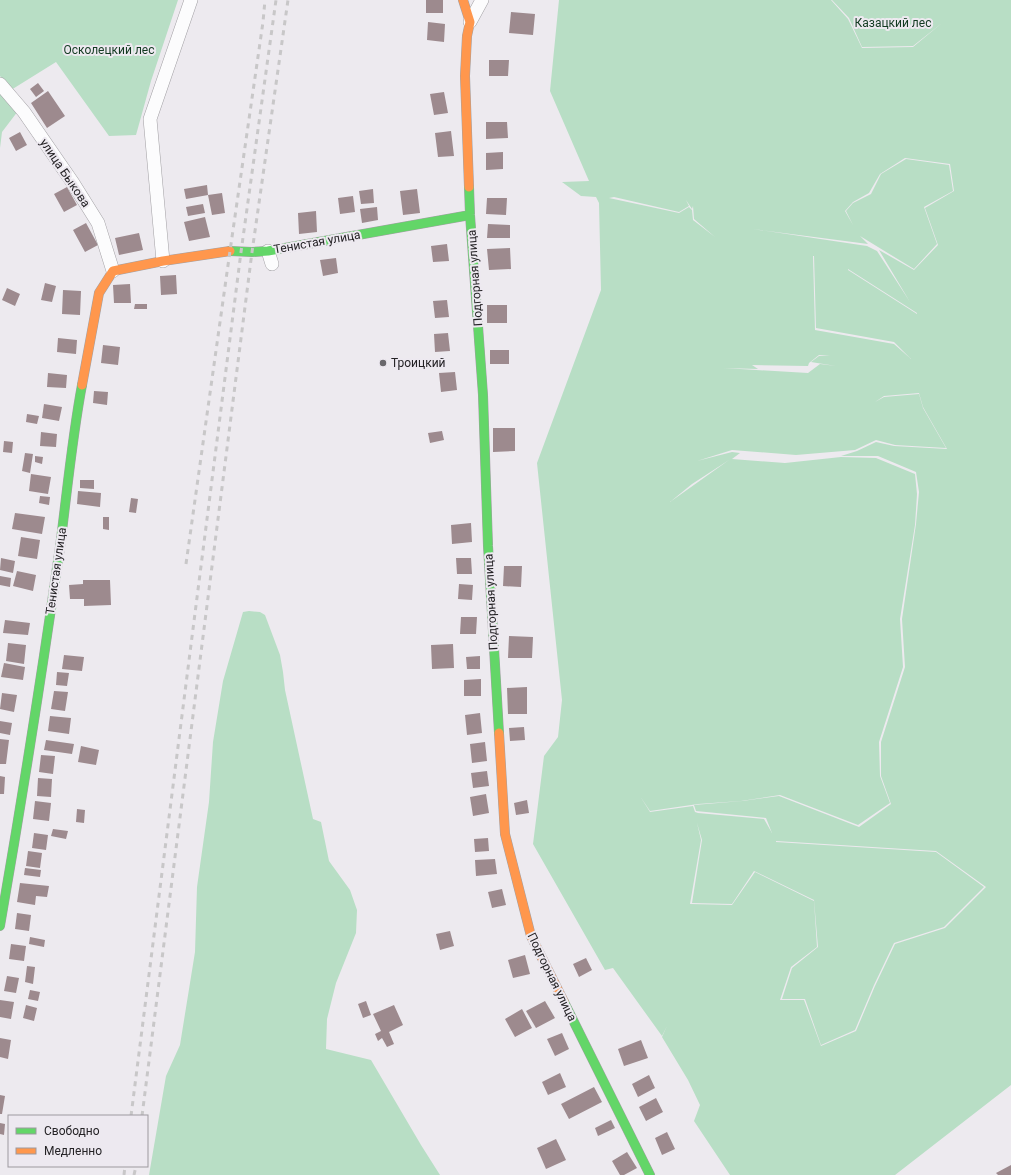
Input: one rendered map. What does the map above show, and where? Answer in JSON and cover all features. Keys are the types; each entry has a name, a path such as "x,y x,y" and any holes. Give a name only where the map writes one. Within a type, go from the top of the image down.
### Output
{"street":[{"path":"164,261 150,119 191,0"},
{"name":"Подгорная улица","path":"462,0 470,22 467,36 465,76 470,215 482,395 488,546 505,834 531,936 650,1175"},
{"path":"470,22 482,0"},
{"name":"улица Быкова","path":"0,84 24,112 74,183 98,223 113,271"},
{"name":"Тенистая улица","path":"0,926 21,804 60,546 76,418 99,293 113,271 164,261 230,252 268,251 470,215"},
{"path":"268,251 272,264"}],"green space":[{"name":"Осколецкий лес","path":"0,0 178,0 151,81 136,135 109,136 56,62 11,90 0,76"},
{"name":"Казацкий лес","path":"559,0 831,0 848,19 862,48 913,47 942,23 913,46 862,47 849,18 832,0 1011,0 1011,1085 895,1175 730,1175 694,1121 700,1105 688,1080 662,1037 667,1026 662,1036 613,968 605,970 533,844 544,756 558,737 562,700 537,463 601,290 599,203 596,197 581,196 562,182 589,181 550,91","holes":["905,158 950,164 954,191 925,208 938,245 914,270 879,250 910,302 877,251 867,246 753,229 868,244 860,236 914,269 937,244 924,207 953,191 949,165 906,159 881,174 871,194 853,203 846,211 853,225 845,211 853,202 869,193 880,174","614,197 679,212 689,206 686,200 692,209 693,206 694,219 715,237 693,220 692,210 689,207 679,213 609,198","813,256 816,328 894,342 911,359 894,344 815,330","848,269 917,313 848,270","819,355 830,356 819,356 811,362 836,366 820,364 808,373 724,368 758,369 752,365 808,366 809,363","919,393 923,407 947,449 894,446 876,442 857,451 841,456 878,456 916,472 919,492 916,524 902,619 905,667 881,742 881,776 891,804 859,827 779,796 742,801 694,805 696,811 766,818 772,833 764,819 698,813 695,812 693,806 650,812 640,796 650,811 698,804 741,801 780,795 858,825 890,803 880,776 879,742 903,667 900,619 915,525 917,494 915,474 876,458 841,457 785,463 732,459 740,453 732,452 697,461 732,450 796,455 855,450 876,440 895,445 946,448 923,408 919,394 884,397 875,402 884,396","729,460 670,502 692,484","697,823 702,840 692,903 732,904 754,871 814,900 818,947 792,968 782,999 805,999 821,1045 855,1030 894,943 944,927 984,887 936,852 776,841 936,851 986,887 945,928 895,944 856,1031 821,1046 804,1000 780,1000 791,967 817,947 814,901 755,872 732,905 690,904 701,840"]},
{"path":"0,91 18,111 2,132 0,148"},
{"path":"243,612 260,612 265,615 280,655 285,690 313,819 321,822 329,861 350,890 357,910 356,933 336,983 327,1019 326,1049 371,1060 440,1175 149,1175 166,1076 180,1045 195,952 197,887 209,802 213,742 223,681"}],"building":[{"path":"426,0 443,0 443,13 426,13"},
{"path":"511,12 535,14 533,35 509,33"},
{"path":"428,22 445,24 444,42 427,40"},
{"path":"489,60 509,60 508,76 489,76"},
{"path":"38,83 44,91 36,97 30,89"},
{"path":"48,91 65,116 47,128 31,103"},
{"path":"444,92 448,113 434,115 430,94"},
{"path":"486,122 507,122 508,138 486,139"},
{"path":"451,131 454,156 438,157 435,133"},
{"path":"20,132 27,145 16,151 9,138"},
{"path":"503,152 503,169 486,170 486,153"},
{"path":"207,185 208,195 186,199 184,189"},
{"path":"67,187 77,205 64,212 54,194"},
{"path":"373,189 374,203 361,204 359,191"},
{"path":"417,189 420,213 403,215 400,191"},
{"path":"222,193 225,213 212,215 208,195"},
{"path":"353,196 355,212 340,214 338,198"},
{"path":"487,198 507,198 506,215 486,214"},
{"path":"203,204 205,213 188,216 186,207"},
{"path":"377,207 378,220 362,223 360,209"},
{"path":"316,211 317,232 299,234 298,213"},
{"path":"205,217 210,237 189,241 184,222"},
{"path":"86,223 98,245 85,252 73,230"},
{"path":"488,224 510,225 510,238 487,238"},
{"path":"139,233 143,250 119,255 115,238"},
{"path":"447,244 449,261 433,262 431,246"},
{"path":"510,248 511,269 489,270 487,249"},
{"path":"336,258 338,273 323,276 320,260"},
{"path":"176,275 177,294 161,295 160,276"},
{"path":"45,283 56,286 52,302 41,300"},
{"path":"130,284 131,303 114,303 113,285"},
{"path":"7,288 20,294 15,306 2,300"},
{"path":"63,290 81,291 80,315 62,314"},
{"path":"447,300 449,317 435,318 433,301"},
{"path":"135,304 147,304 147,309 134,309"},
{"path":"487,305 507,305 507,323 487,323"},
{"path":"448,333 450,351 435,352 434,334"},
{"path":"58,338 77,340 76,354 57,352"},
{"path":"103,345 120,347 118,365 101,363"},
{"path":"490,350 509,350 509,364 490,364"},
{"path":"455,372 457,390 441,392 439,373"},
{"path":"48,373 67,375 66,388 47,387"},
{"path":"94,391 108,392 107,405 93,403"},
{"path":"44,404 62,407 59,421 42,418"},
{"path":"27,414 39,416 37,424 26,422"},
{"path":"493,428 515,428 515,451 493,452"},
{"path":"442,431 444,440 430,443 428,433"},
{"path":"41,432 57,434 56,447 40,446"},
{"path":"4,441 13,442 12,453 3,452"},
{"path":"25,453 33,454 30,473 22,471"},
{"path":"35,456 43,457 42,464 35,462"},
{"path":"31,474 51,477 48,494 29,491"},
{"path":"80,480 94,480 94,489 80,488"},
{"path":"78,491 101,493 100,507 77,504"},
{"path":"40,496 50,497 49,505 39,503"},
{"path":"131,498 138,499 136,513 129,512"},
{"path":"15,513 45,517 42,534 12,529"},
{"path":"103,517 109,517 109,530 103,529"},
{"path":"471,523 472,542 452,544 451,525"},
{"path":"21,537 40,540 37,559 18,556"},
{"path":"1,558 15,561 13,573 0,570"},
{"path":"456,558 471,558 472,574 457,574"},
{"path":"504,566 522,566 521,587 503,586"},
{"path":"17,571 36,575 33,591 13,586"},
{"path":"0,576 11,578 10,587 0,585"},
{"path":"83,580 110,580 111,605 84,606 84,599 70,599 69,585 83,584"},
{"path":"459,584 473,585 472,600 458,599"},
{"path":"461,617 477,617 476,634 460,634"},
{"path":"5,620 30,623 28,635 3,633"},
{"path":"509,636 533,637 532,658 508,658"},
{"path":"8,643 26,645 24,664 6,661"},
{"path":"453,644 454,668 432,669 431,645"},
{"path":"64,655 84,657 82,671 62,669"},
{"path":"480,656 480,669 467,669 466,657"},
{"path":"4,663 25,667 23,680 1,677"},
{"path":"57,672 69,673 67,686 56,685"},
{"path":"481,679 481,696 464,696 464,680"},
{"path":"527,687 527,714 508,714 507,688"},
{"path":"54,691 68,692 65,711 51,709"},
{"path":"2,693 17,695 14,712 0,709"},
{"path":"480,713 482,733 467,735 465,715"},
{"path":"50,716 71,718 69,734 48,731"},
{"path":"0,721 12,723 10,735 0,733"},
{"path":"524,727 525,740 510,741 509,728"},
{"path":"0,739 9,740 6,764 0,764"},
{"path":"46,740 74,744 72,754 44,750"},
{"path":"485,742 487,761 472,763 470,744"},
{"path":"81,746 99,750 96,765 78,762"},
{"path":"41,755 55,756 53,774 39,772"},
{"path":"487,771 489,786 473,788 471,773"},
{"path":"0,776 5,777 4,794 0,794"},
{"path":"38,778 52,779 51,797 37,796"},
{"path":"486,794 489,813 473,816 470,797"},
{"path":"527,800 529,813 516,815 514,803"},
{"path":"35,801 51,803 49,821 33,819"},
{"path":"77,809 85,810 84,823 76,822"},
{"path":"53,829 68,831 66,839 51,836"},
{"path":"34,833 48,835 46,850 32,848"},
{"path":"488,838 489,851 475,852 474,839"},
{"path":"28,851 42,853 40,868 26,866"},
{"path":"495,859 497,874 476,876 475,860"},
{"path":"25,868 41,870 40,877 24,875"},
{"path":"20,883 49,886 47,897 36,896 35,905 17,902"},
{"path":"502,889 506,905 492,908 488,892"},
{"path":"17,913 31,915 29,931 15,929"},
{"path":"450,931 454,946 440,950 436,934"},
{"path":"30,937 45,940 44,947 29,944"},
{"path":"11,944 26,946 24,961 9,959"},
{"path":"525,955 530,974 513,978 508,960"},
{"path":"586,958 592,970 579,977 573,964"},
{"path":"27,966 35,967 33,984 25,982"},
{"path":"7,976 19,978 16,993 4,991"},
{"path":"30,990 40,992 38,1001 28,999"},
{"path":"0,1000 14,1002 11,1019 0,1017"},
{"path":"366,1001 371,1015 363,1018 358,1004"},
{"path":"545,1001 555,1018 536,1028 526,1011"},
{"path":"26,1005 37,1008 34,1021 23,1018"},
{"path":"394,1005 403,1025 389,1032 394,1044 387,1047 382,1038 378,1041 375,1034 381,1031 373,1014"},
{"path":"522,1009 532,1028 515,1037 505,1019"},
{"path":"562,1033 569,1049 555,1056 547,1039"},
{"path":"0,1038 11,1040 8,1059 0,1057"},
{"path":"641,1040 648,1058 624,1066 618,1049"},
{"path":"560,1073 566,1087 548,1095 542,1082"},
{"path":"649,1075 655,1088 638,1097 632,1084"},
{"path":"594,1087 602,1102 569,1119 561,1104"},
{"path":"0,1095 5,1096 2,1114 0,1114"},
{"path":"656,1098 663,1112 646,1121 639,1107"},
{"path":"611,1120 615,1128 598,1136 595,1128"},
{"path":"0,1123 5,1124 4,1135 0,1134"},
{"path":"667,1132 675,1149 662,1155 655,1138"},
{"path":"556,1139 566,1160 546,1169 537,1148"},
{"path":"627,1152 637,1168 624,1175 620,1175 612,1161"},
{"path":"1011,1165 1011,1175 998,1175 996,1173"}],"railway":[{"path":"186,564 265,0"},
{"path":"131,1115 241,252 276,0"},
{"path":"142,1115 252,252 288,0"},
{"path":"124,1175 125,1167"},
{"path":"134,1175 136,1167"}],"traffic: fast":[{"path":"469,187 483,395 488,546 499,733"},
{"path":"230,251 268,251 470,215"},
{"path":"0,926 46,642 60,547 72,445 82,385"},
{"path":"564,1002 650,1175"}],"traffic: slow":[{"path":"463,0 470,22 467,36 465,76 469,187"},
{"path":"82,385 99,293 113,271 163,261 230,251"},
{"path":"499,733 505,834 531,936 564,1002"}],"place":[{"name":"Троицкий","path":"383,363"}]}
